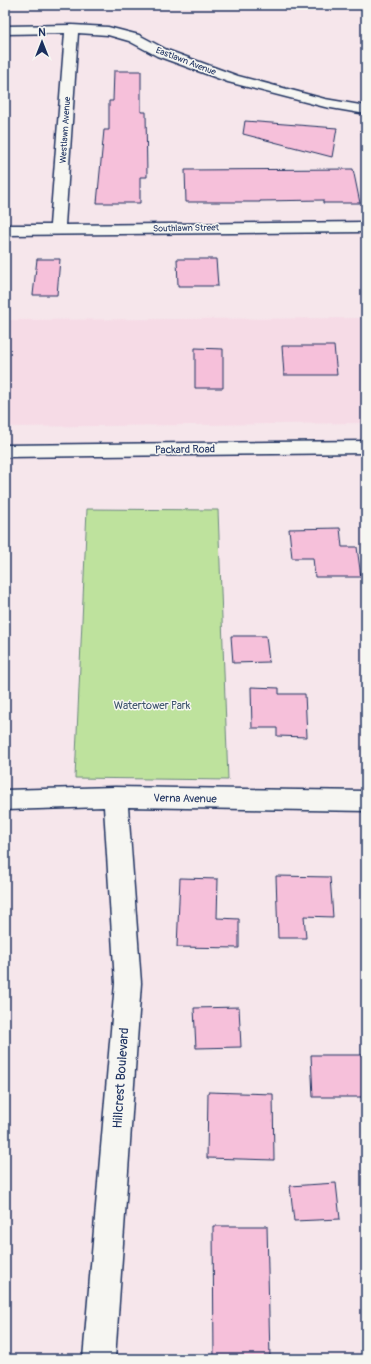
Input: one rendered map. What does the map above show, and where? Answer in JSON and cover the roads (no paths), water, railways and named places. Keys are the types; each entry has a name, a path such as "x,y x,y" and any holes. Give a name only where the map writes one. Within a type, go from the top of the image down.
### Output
{"street":[{"name":"Eastlawn Avenue","path":"5,30 72,29 108,31 134,38 162,53 233,79 302,98 366,110"},
{"name":"Westlawn Avenue","path":"57,230 60,207 72,29"},
{"name":"Southlawn Street","path":"5,230 366,227"},
{"name":"Packard Road","path":"5,451 366,448"},
{"name":"Verna Avenue","path":"5,800 115,797 366,801"},
{"name":"Hillcrest Boulevard","path":"99,1359 128,983 115,797"}],"park label":[{"name":"Watertower Park","path":"152,705"}]}
